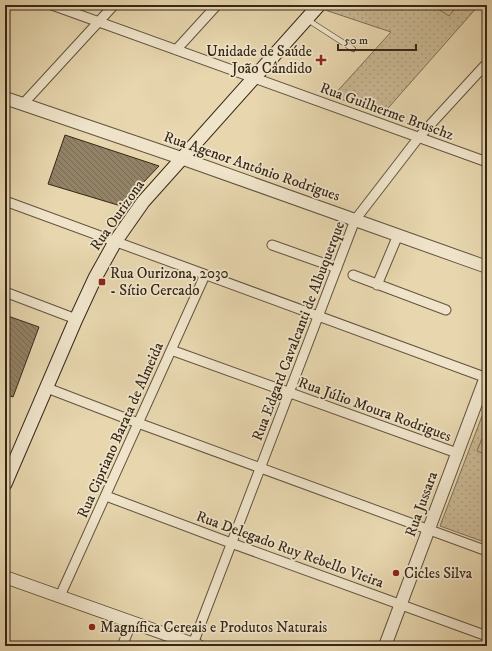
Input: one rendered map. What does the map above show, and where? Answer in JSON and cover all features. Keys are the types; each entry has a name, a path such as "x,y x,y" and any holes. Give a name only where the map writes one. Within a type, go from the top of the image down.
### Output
{"main road":[{"name":"Rua Ourizona","path":"6,478 47,388 76,318 95,278 115,242 143,202 319,5"}],"street":[{"name":"Rua Guilherme Bruschz","path":"52,5 487,162"},
{"path":"23,104 114,5"},
{"path":"176,50 217,5"},
{"name":"Rua Edgard Cavalcanti de Albuquerque","path":"196,645 231,543 355,220 419,138 487,63"},
{"name":"Rua Agenor Antônio Rodrigues","path":"5,98 181,158 487,267"},
{"path":"5,201 487,377"},
{"path":"377,285 398,235"},
{"path":"272,245 337,268"},
{"name":"Rua Cipriano Barata de Almeida","path":"60,596 205,275"},
{"path":"353,275 446,310"},
{"path":"5,292 76,318"},
{"name":"Rua Júlio Moura Rodrigues","path":"171,350 457,453"},
{"name":"Rua Jussara","path":"385,646 487,377"},
{"path":"47,388 138,423 487,551"},
{"name":"Rua Delegado Ruy Rebello Vieira","path":"106,496 487,636"},
{"path":"5,577 196,645"},
{"path":"122,646 132,622"}],"lane":[{"path":"306,19 353,49"}],"shaded area":[{"path":"329,5 479,5 382,115 333,96 391,32 325,10"},
{"path":"432,5 458,5 449,16"},
{"path":"487,403 487,543 440,526"},
{"path":"487,426 487,455 477,451"}],"building":[{"path":"65,135 159,166 121,206 48,184"},
{"path":"5,315 39,327 13,397 5,394"}],"place":[{"name":"Unidade de Saúde João Cândido","path":"321,60"},
{"name":"Rua Ourizona, 2030 - Sítio Cercado","path":"102,282"},
{"name":"Cicles Silva","path":"396,573"},
{"name":"Magnífica Cereais e Produtos Naturais","path":"92,627"}]}
